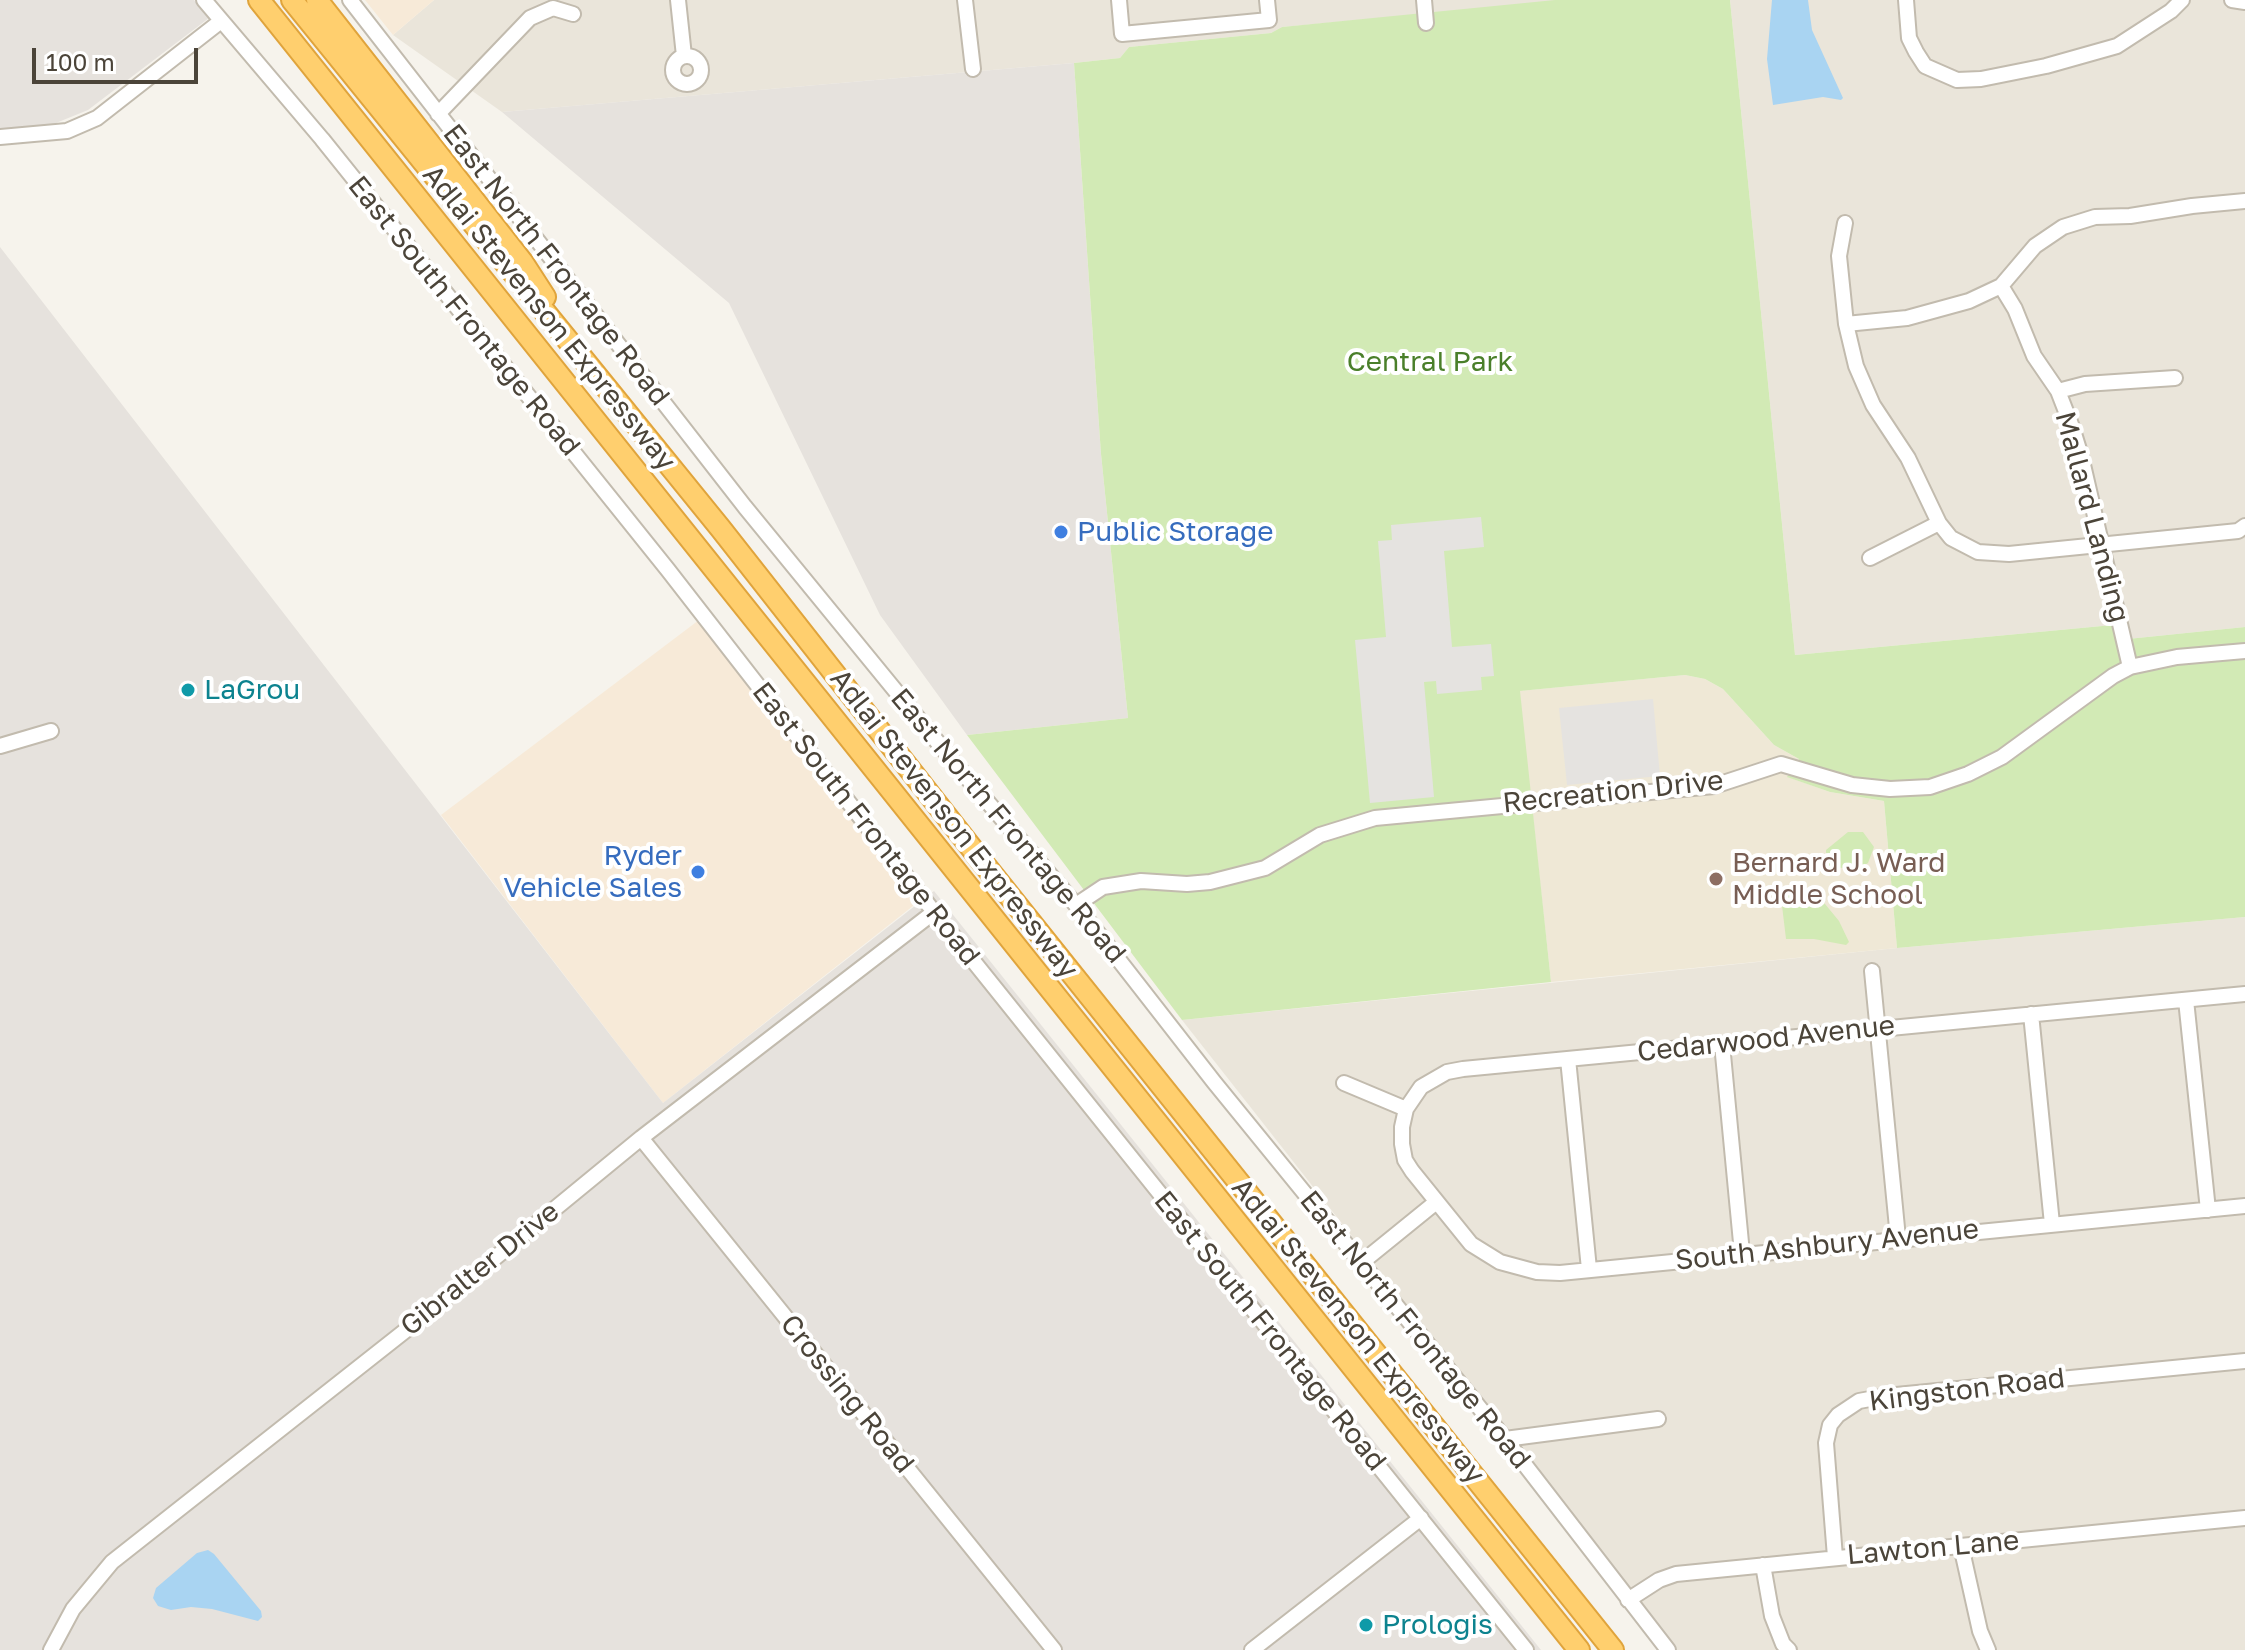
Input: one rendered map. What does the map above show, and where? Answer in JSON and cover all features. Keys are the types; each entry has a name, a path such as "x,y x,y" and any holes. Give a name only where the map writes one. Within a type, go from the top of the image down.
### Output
{"highway":[{"name":"Adlai Stevenson Expressway","path":"259,0 1579,1650"},
{"name":"Adlai Stevenson Expressway","path":"292,0 721,529 997,880 1613,1650"},
{"path":"317,0 523,263 611,397"}],"street":[{"name":"East South Frontage Road","path":"204,0 322,139 668,570 934,912 1526,1650"},
{"name":"East North Frontage Road","path":"350,0 745,507 962,772 1076,905 1505,1439 1668,1650"},
{"path":"678,0 684,56"},
{"path":"965,0 973,69"},
{"path":"1119,0 1122,34 1269,20 1267,0"},
{"path":"1424,0 1426,23"},
{"path":"1906,0 1909,38 1916,52 1925,66 1957,80 1981,79 2046,66 2117,46 2171,11 2182,0"},
{"path":"2232,0 2245,2"},
{"path":"438,114 530,18 553,8 573,14"},
{"path":"0,137 67,131 97,118 221,21"},
{"path":"1846,324 1907,318 1969,301 2001,286 2035,246 2063,227 2095,217 2130,216 2245,201"},
{"path":"1845,223 1839,256 1846,324 1856,366 1873,405 1908,458 1939,523 1951,538 1978,552 2009,554 2238,531 2245,526"},
{"name":"Mallard Landing","path":"2001,286 2015,309 2034,356 2058,391 2081,456 2130,667"},
{"path":"2058,391 2085,384 2175,378"},
{"path":"1870,558 1939,523"},
{"path":"2130,667 2177,657 2245,651"},
{"name":"Recreation Drive","path":"1076,905 1103,887 1141,881 1210,882 1265,868 1320,835 1375,818 1714,786 1781,764 1852,785 1890,789 1930,787 1968,774 2002,757 2113,676 2130,667"},
{"path":"0,746 51,731"},
{"name":"Gibralter Drive","path":"51,1650 73,1609 112,1562 429,1312 641,1138 934,912"},
{"path":"1872,971 1898,1238"},
{"name":"Cedarwood Avenue","path":"1406,1109 1421,1087 1447,1072 2245,994"},
{"path":"2186,1000 2208,1210"},
{"path":"2031,1014 2052,1224"},
{"path":"1722,1044 1742,1253"},
{"path":"1568,1059 1589,1269"},
{"path":"1344,1083 1406,1109 1402,1127 1405,1160 1435,1203 1361,1263"},
{"name":"Crossing Road","path":"641,1138 1054,1650"},
{"name":"South Ashbury Avenue","path":"1435,1203 1471,1244 1500,1262 1537,1272 2245,1206"},
{"name":"Kingston Road","path":"1835,1557 1826,1443 1830,1425 1838,1415 1859,1401 2245,1361"},
{"path":"1505,1439 1658,1419"},
{"path":"1252,1650 1421,1518"},
{"name":"Lawton Lane","path":"1628,1600 1659,1580 1676,1574 2245,1518"},
{"path":"1961,1546 1980,1631 1988,1650"},
{"path":"1763,1565 1772,1616 1783,1644 1789,1650"}],"shaded area":[{"path":"0,0 194,0 209,18 88,110 51,125 0,130"},
{"path":"365,0 434,0 393,35"},
{"path":"434,0 1581,0 1282,27 1271,33 1129,47 1120,58 1074,63 502,112 393,35"},
{"path":"1730,0 2245,0 2245,627 2118,640 2113,625 1795,655"},
{"path":"1074,63 1101,454 1128,718 967,735 880,615 729,303 502,112"},
{"path":"0,247 663,1103 934,891 1541,1650 0,1650"},
{"path":"1481,517 1484,547 1444,551 1452,647 1491,644 1494,676 1481,677 1482,690 1437,694 1436,681 1424,682 1434,797 1370,803 1355,640 1386,637 1378,541 1392,540 1391,525"},
{"path":"699,620 918,902 663,1103 441,815"},
{"name":"Bernard J. Ward Middle School","path":"1685,675 1705,679 1723,689 1774,745 1799,759 1788,777 1830,792 1884,801 1897,948 1551,982 1519,691"},
{"path":"1653,699 1660,776 1567,785 1559,708"},
{"path":"2245,917 2245,1650 1677,1650 1182,1020 1897,948"}],"green space":[{"name":"Central Park","path":"1555,0 1730,0 1795,655 2113,625 2118,640 2245,627 2245,917 1897,948 1884,801 1830,792 1787,777 1799,759 1774,745 1723,689 1705,679 1685,675 1520,691 1551,982 1182,1020 967,735 1128,718 1101,454 1074,63 1120,58 1129,47 1271,33 1282,27"},
{"path":"1848,832 1863,832 1874,847 1868,863 1861,867 1826,871 1826,850"},
{"path":"1780,889 1807,893 1825,904 1839,921 1849,942 1846,945 1814,939 1786,939"}],"water":[{"path":"1772,0 1808,0 1812,30 1843,98 1841,100 1823,97 1773,105 1767,59"},
{"path":"208,1550 261,1611 262,1617 258,1621 212,1609 191,1607 171,1610 158,1606 153,1598 156,1588 197,1553"}],"place":[{"name":"Public Storage","path":"1061,532"},
{"name":"LaGrou","path":"188,690"},
{"name":"Ryder Vehicle Sales","path":"698,872"},
{"name":"Bernard J. Ward Middle School","path":"1716,879"},
{"name":"Prologis","path":"1366,1625"}]}
